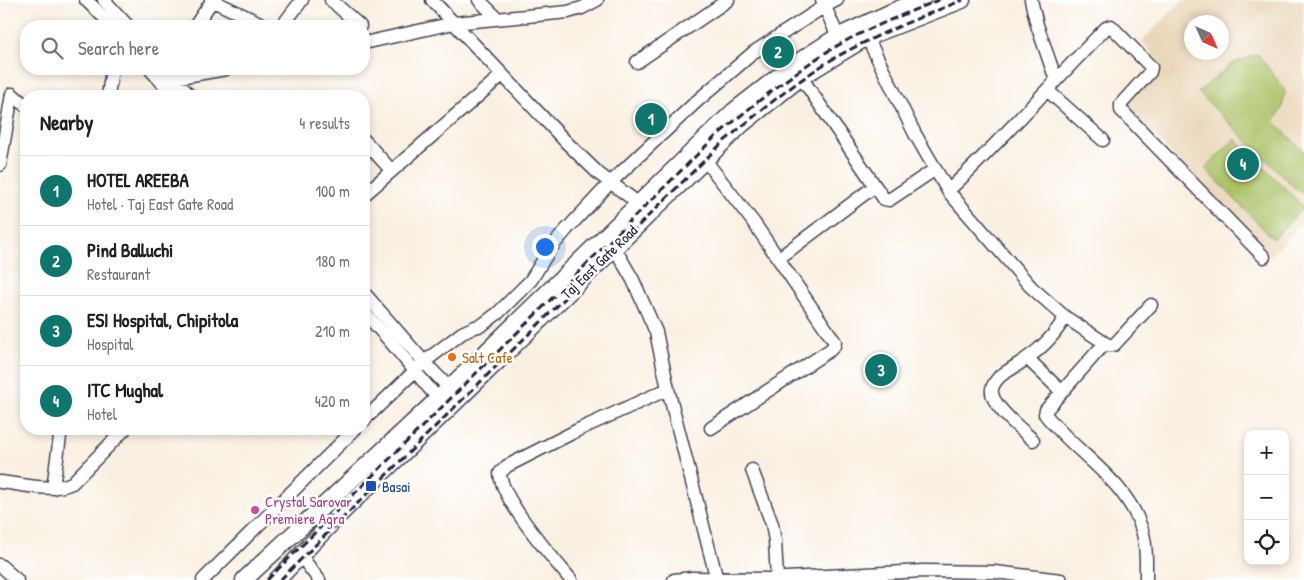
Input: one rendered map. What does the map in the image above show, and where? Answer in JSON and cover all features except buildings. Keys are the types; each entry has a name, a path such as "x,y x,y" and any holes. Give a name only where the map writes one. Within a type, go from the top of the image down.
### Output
{"main road":[{"path":"244,580 448,399 638,203 734,111 792,66 841,44 894,11 922,0"},
{"name":"Taj East Gate Road","path":"277,580 448,399 614,247 742,124 841,44 868,37 962,0"}],"street":[{"path":"86,0 107,20"},
{"path":"104,0 122,20"},
{"path":"199,20 212,0 254,20"},
{"path":"287,20 302,0"},
{"path":"331,0 353,20"},
{"path":"432,0 566,143 598,174 638,203"},
{"path":"479,0 498,19"},
{"path":"370,42 454,23 568,12 582,8 597,0"},
{"path":"637,62 728,0"},
{"path":"370,414 424,362 462,333 490,321 531,280 550,249 610,183 696,102 754,52 824,3 838,0"},
{"path":"1031,0 1037,25 1056,80"},
{"path":"824,3 841,44"},
{"path":"948,191 1009,132 1106,28 1111,26 1152,67 1150,72 1121,104 1121,110 1264,257"},
{"path":"868,37 934,170 948,191 1031,287 1065,317 1104,344 1114,345 1151,305"},
{"path":"109,90 111,75"},
{"path":"155,75 169,90"},
{"path":"172,75 185,90"},
{"path":"370,189 502,75"},
{"path":"801,77 882,198 889,200 934,170"},
{"path":"1047,90 1103,140"},
{"path":"0,104 12,94"},
{"path":"12,94 20,101"},
{"path":"0,165 12,94"},
{"path":"370,147 391,170"},
{"path":"705,160 779,258 834,339 834,346 711,428"},
{"path":"779,258 875,186"},
{"path":"614,247 633,280 656,332 668,389 717,579"},
{"path":"370,300 424,362 448,399"},
{"path":"1033,440 999,408 991,390 995,381 1000,376 1045,345 1054,335 1065,317"},
{"path":"370,319 414,370 448,399"},
{"path":"1104,344 1046,410 1045,414 1126,498 1141,527 1146,552 1146,580"},
{"path":"1027,358 1062,392"},
{"path":"571,580 524,522 507,494 500,479 500,473 507,466 580,429 668,389"},
{"path":"53,488 60,435"},
{"path":"0,482 53,488 63,487 72,483 119,435"},
{"path":"203,580 349,435"},
{"path":"752,470 772,524 777,578"},
{"path":"301,556 319,580"},
{"path":"0,565 17,580"},
{"path":"674,580 947,576 995,572 1061,580"}],"shaded area":[{"path":"1183,0 1304,0 1304,222 1271,256 1125,106 1160,64 1142,41"}],"green space":[{"path":"1258,54 1285,91 1282,108 1274,122 1304,151 1304,193 1299,192 1198,92 1232,64"},
{"path":"1235,139 1304,207 1273,239 1205,168"}],"railway":[{"path":"267,580 715,137 783,83 838,45 939,0"},
{"path":"280,580 722,143 789,89 831,60 879,35 963,0"}],"place":[{"name":"Pind Balluchi","path":"778,52"},
{"name":"HOTEL AREEBA","path":"651,119"},
{"name":"ITC Mughal","path":"1243,164"},
{"name":"Salt Cafe","path":"452,357"},
{"name":"ESI Hospital, Chipitola","path":"881,370"},
{"name":"Basai","path":"371,486"},
{"name":"Crystal Sarovar Premiere Agra","path":"255,510"}]}
